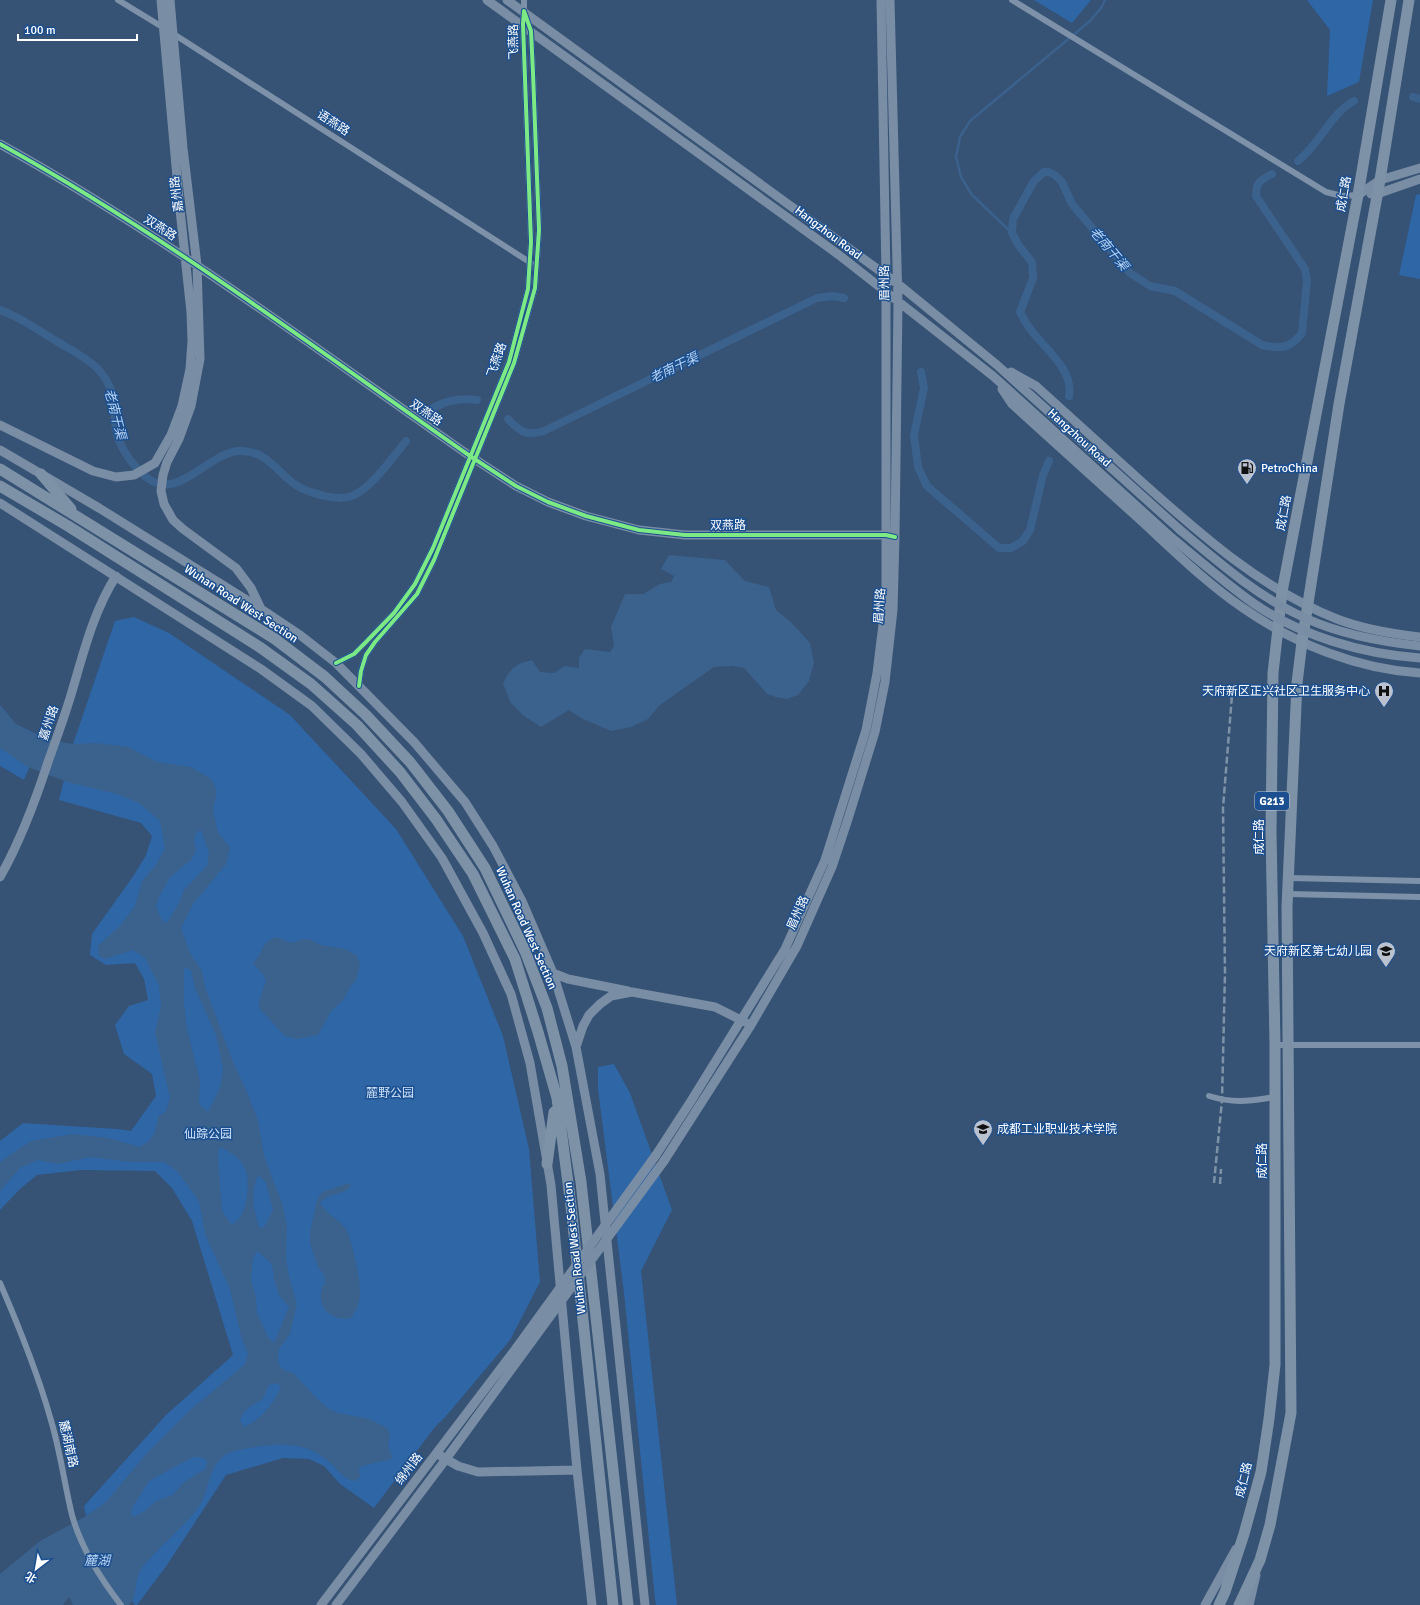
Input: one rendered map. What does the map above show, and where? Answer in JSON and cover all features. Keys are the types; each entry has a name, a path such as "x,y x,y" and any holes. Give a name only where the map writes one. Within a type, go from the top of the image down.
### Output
{"highway":[{"name":"成仁路","path":"1219,1605 1225,1592 1244,1534 1261,1472 1275,1365 1275,1044 1271,831 1273,673 1277,629 1282,592 1358,195 1391,0"},
{"name":"G213","path":"1239,1605 1260,1560 1270,1525 1291,1413 1288,894 1297,683 1302,642 1309,606 1340,404 1380,180 1408,0"},
{"name":"Wuhan Road West Section","path":"0,469 275,639 325,678 366,715 410,762 448,811 485,868 530,965 547,1008 562,1066 581,1182 628,1605"},
{"path":"41,474 77,516"},
{"name":"Wuhan Road West Section","path":"0,486 68,526 261,648 311,684 357,725 400,772 436,818 473,874 515,959 538,1032 556,1098 571,1206 613,1605"},
{"path":"547,1164 556,1098"}],"main road":[{"path":"0,425 93,471 116,477 134,475 155,463 160,457 171,435 182,406 190,369 192,340 191,312 161,0"},
{"name":"嘉州路","path":"170,0 183,148 197,265 200,360 191,406 179,439 167,462 163,475 161,491 164,504 173,520 236,568 251,588 260,609"},
{"name":"Hangzhou Road","path":"487,0 523,24 839,255 993,376 1172,538 1254,604 1304,631 1329,640 1362,649 1420,658"},
{"name":"Hangzhou Road","path":"508,0 898,284 997,365 1179,529 1228,571 1260,593 1306,619 1334,629 1366,637 1420,646"},
{"path":"520,1349 656,1155 785,949 825,860 866,730 876,673 886,600 891,536 885,291 886,275 881,0"},
{"name":"眉州路","path":"520,1349 664,1160 751,1025 797,946 832,867 875,732 885,682 893,610 891,536 898,284 890,0"},
{"name":"双燕路","path":"0,144 53,173 186,257 472,458 516,486 548,502 586,516 639,530 685,535 891,536"},
{"path":"1358,195 1380,180 1420,168"},
{"path":"1358,195 1377,194 1420,179"},
{"path":"997,365 1036,386 1184,520 1236,560 1282,592 1338,619 1369,628 1420,637"},
{"path":"993,376 1012,404 1172,549 1205,578 1243,608 1277,629 1302,642 1338,657 1365,664 1420,673"},
{"path":"0,450 260,609 300,635 336,663 414,742 465,802 493,846 522,901 553,973 576,1047 600,1174 645,1605"},
{"path":"0,504 261,668 312,706 361,754 402,802 442,858 483,934 511,994 530,1063 551,1186 577,1470 592,1605"},
{"name":"嘉州路","path":"0,877 13,855 31,815 98,612 107,590 116,576"},
{"path":"553,973 568,979 715,1007 751,1025"},
{"path":"576,1047 583,1026 589,1015 600,1004 611,996 632,992"},
{"name":"绵州路","path":"321,1605 437,1453 520,1349"},
{"name":"绵州路","path":"336,1605 446,1459 520,1349"},
{"path":"437,1453 458,1466 478,1472 577,1470"},
{"path":"1205,1605 1244,1534"},
{"path":"1249,1605 1260,1560"}],"street":[{"name":"语燕路","path":"118,0 173,33 536,266"},
{"path":"524,0 524,11"},
{"path":"1012,0 1326,192 1342,196 1358,195"},
{"name":"飞燕路","path":"359,686 361,671 366,655 375,642 417,594 434,560 508,362 528,289 531,242 523,24 524,11"},
{"name":"飞燕路","path":"336,663 354,654 366,642 394,613 415,584 433,548 514,363 535,288 539,230 531,31 524,11"},
{"path":"1289,878 1420,881"},
{"path":"1288,894 1420,897"},
{"path":"1275,1044 1420,1045"},
{"path":"1209,1096 1227,1101 1275,1097"},
{"name":"麓湖南路","path":"0,1283 21,1332 50,1417 73,1516 82,1541 94,1566 121,1605"}],"green space":[{"path":"1034,0 1091,0 1072,23"},
{"path":"1307,0 1373,0 1359,82 1327,96 1330,30"},
{"path":"1420,194 1420,279 1399,275 1416,195"},
{"name":"麓野公园","path":"134,617 169,633 290,715 396,829 463,936 503,1036 529,1149 540,1282 510,1340 447,1415 435,1427 374,1508 340,1484 324,1466 309,1459 283,1458 226,1475 167,1565 137,1605 135,1605 118,1580 86,1516 84,1506 166,1415 233,1355 192,1221 172,1188 155,1171 81,1170 37,1175 20,1189 0,1210 0,1141 23,1123 131,1131 156,1096 152,1074 124,1054 115,1025 129,1006 148,1000 144,979 135,963 106,965 90,955 92,934 134,875 146,855 152,836 141,823 59,800 73,744 115,621"},
{"path":"0,705 16,724 42,737 24,780 0,766"},
{"path":"614,1064 630,1093 672,1210 641,1271 677,1605 656,1605 655,1599 624,1293 598,1089 598,1067"}],"water":[{"path":"669,555 725,560 745,581 769,587 776,610 791,622 810,643 814,663 809,681 798,695 787,699 767,694 744,668 732,666 714,667 660,705 648,719 631,727 611,731 581,718 569,710 541,727 524,716 510,702 503,683 511,670 522,663 532,660 540,672 554,673 565,666 579,668 579,658 585,649 610,652 614,646 611,627 625,594 643,594 660,584 671,582 674,576 661,569"},
{"name":"麓湖","path":"0,705 16,724 34,734 50,740 73,744 97,743 128,747 157,762 191,767 211,779 217,791 213,810 218,833 230,847 226,864 193,904 181,928 190,953 202,971 205,987 233,1062 258,1120 264,1156 283,1206 287,1226 286,1257 289,1277 297,1304 290,1334 279,1349 279,1365 284,1370 293,1373 317,1399 329,1409 338,1413 369,1419 387,1428 390,1434 388,1446 392,1456 391,1459 362,1466 359,1468 360,1477 356,1481 348,1479 320,1455 310,1450 294,1446 282,1445 246,1448 225,1455 215,1466 205,1494 198,1508 141,1569 137,1580 134,1598 129,1605 73,1605 70,1598 68,1598 63,1605 0,1605 0,1574 40,1541 86,1516 106,1502 148,1452 192,1408 245,1364 248,1354 241,1336 230,1289 205,1234 199,1201 177,1171 164,1162 131,1162 90,1157 58,1164 38,1160 20,1168 0,1191 0,1162 31,1141 73,1134 108,1138 140,1147 149,1141 155,1132 158,1117 166,1111 170,1098 155,1032 161,1007 159,985 145,958 133,950 105,959 99,956 98,946 119,927 135,906 142,881 156,865 165,848 160,821 139,803 117,794 67,782 28,767 0,748","holes":["201,830 209,853 207,866 184,890 178,905 167,923 162,921 156,906 170,877 191,860 196,851 194,840 197,832","184,967 191,970 195,988 216,1035 223,1069 220,1088 208,1112 199,1104 200,1081 187,1029 184,1003","219,1147 239,1159 246,1171 248,1182 246,1202 242,1215 239,1219 232,1225 222,1211 218,1158","259,1175 266,1183 273,1210 264,1227 260,1228 254,1209 254,1187","257,1251 272,1264 274,1279 279,1295 289,1307 274,1343 268,1337 257,1313 256,1297 251,1280 253,1259","278,1383 281,1388 270,1406 261,1416 244,1427 240,1420 244,1413 246,1410 262,1400 269,1385","193,1457 206,1459 207,1462 205,1469 183,1483 173,1495 156,1501 145,1511 135,1516 131,1515 132,1508 149,1481"]},
{"path":"276,937 291,943 303,939 311,940 321,945 345,949 356,955 359,961 360,965 356,980 350,987 344,999 331,1011 318,1035 297,1039 285,1036 259,1008 259,1001 266,981 263,974 253,963 259,956 266,943"},
{"path":"349,1183 351,1186 344,1191 327,1197 320,1202 325,1210 346,1229 356,1261 360,1299 351,1318 346,1319 336,1317 324,1309 321,1296 322,1286 325,1284 324,1275 318,1267 310,1243 310,1233 317,1200 322,1192"}],"waterway":[{"path":"1012,233 972,195 961,177 956,157 960,137 970,121 1090,21 1101,8 1105,0"},
{"name":"老南干渠","path":"1413,97 1420,99"},
{"name":"老南干渠","path":"1298,161 1313,146 1338,113 1354,101"},
{"name":"老南干渠","path":"1069,396 1067,376 1062,367 1056,358 1034,334 1020,312 1033,278 1032,262 1019,246 1012,233 1013,219 1034,181 1044,172 1049,172 1055,175 1062,182 1072,204 1130,273 1150,286 1175,291 1262,345 1279,347 1289,345 1302,333 1307,281 1305,269 1256,196 1258,184 1264,178 1272,174"},
{"name":"老南干渠","path":"508,419 524,432 532,433 544,431 817,298 833,296 844,298"},
{"name":"老南干渠","path":"0,310 30,324 83,357 98,369 107,381 111,390 117,435 123,449 131,461 146,477 158,483 170,484 181,481 227,454 247,451 260,455 266,459 294,484 302,489 329,497 346,498 368,486 406,441"},
{"name":"老南干渠","path":"921,372 924,388 914,435 918,467 927,486 999,548 1011,548 1023,541 1030,530 1043,475 1049,461"},
{"name":"老南干渠","path":"433,408 454,400 477,400"}],"railway":[{"path":"1214,1183 1222,1100 1225,973 1223,808 1232,695"},
{"path":"1220,1184 1221,1169"}],"cycle path":[{"path":"336,663 354,654 394,613 415,584 433,548 509,362 528,289 531,242 523,24 524,11 531,31 533,73 539,230 535,288 514,363 434,560 417,594 375,642 366,655 361,671 359,686"},
{"path":"0,144 61,179 181,254 470,456 516,486 548,502 586,516 639,530 685,535 886,535 895,537"}],"place":[{"name":"PetroChina","path":"1247,485"},
{"name":"天府新区正兴社区卫生服务中心","path":"1384,708"},
{"name":"天府新区第七幼儿园","path":"1386,968"},
{"name":"成都工业职业技术学院","path":"983,1146"}],"park label":[{"name":"仙踪公园","path":"208,1134"}]}
